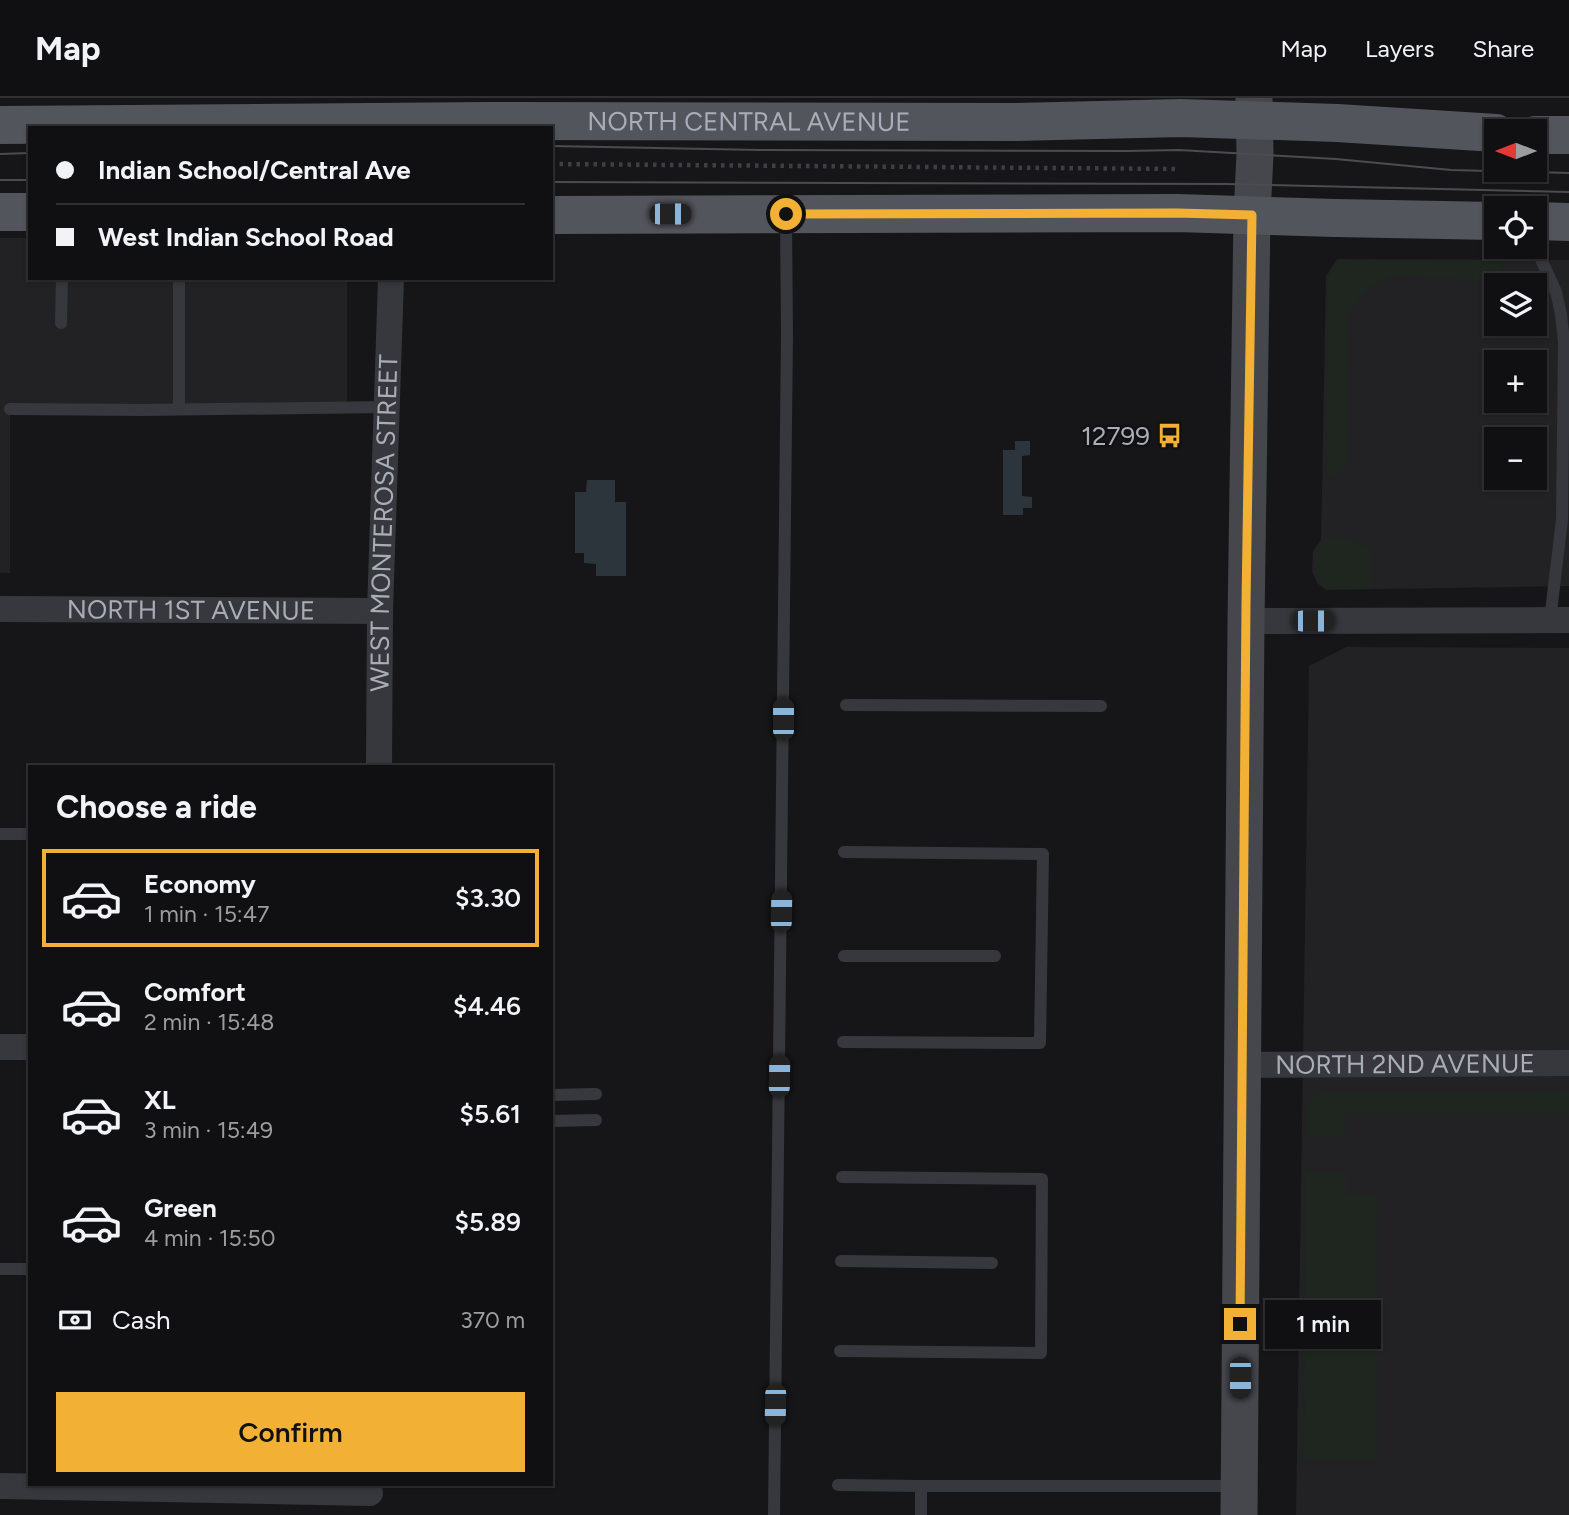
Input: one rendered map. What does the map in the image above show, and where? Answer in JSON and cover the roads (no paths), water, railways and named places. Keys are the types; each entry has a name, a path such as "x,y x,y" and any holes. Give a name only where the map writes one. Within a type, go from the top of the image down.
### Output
{"main road":[{"name":"NORTH CENTRAL AVENUE","path":"0,125 487,121 1013,122 1181,118 1254,109 1337,123 1484,132"},
{"path":"1239,1500 1246,621 1254,109"},
{"path":"1547,135 1569,135"},
{"path":"0,212 28,212"},
{"path":"553,215 1177,213 1484,220"},
{"path":"1547,221 1569,222"}],"street":[{"name":"WEST MONTEROSA STREET","path":"379,765 380,611 391,280"},
{"name":"NORTH 1ST AVENUE","path":"0,609 380,611"},
{"path":"1246,621 1560,620"},
{"path":"0,1047 28,1046"},
{"name":"NORTH 2ND AVENUE","path":"1242,1065 1569,1063"},
{"path":"0,1486 370,1497"}],"lane":[{"path":"774,1515 787,335 786,214"},
{"path":"1541,259 1556,292 1564,342 1566,520 1560,620"},
{"path":"61,323 62,280"},
{"path":"180,280 180,409"},
{"path":"10,409 387,407"},
{"path":"846,705 1101,706"},
{"path":"0,834 28,834"},
{"path":"843,1042 1040,1043 1043,854 845,852"},
{"path":"844,956 995,956"},
{"path":"553,1095 596,1094"},
{"path":"553,1121 596,1120"},
{"path":"840,1352 1041,1353 1042,1179 842,1177"},
{"path":"841,1261 992,1263"},
{"path":"0,1269 28,1269"},
{"path":"838,1485 921,1486 1239,1500"},
{"path":"921,1486 921,1515"}],"tram line":[{"path":"553,146 760,150 1179,150 1336,159 1451,170 1569,173"},
{"path":"0,154 28,153"},
{"path":"0,180 28,180"},
{"path":"553,182 1226,184 1569,192"}],"place":[{"name":"12799","path":"1170,436"}]}
